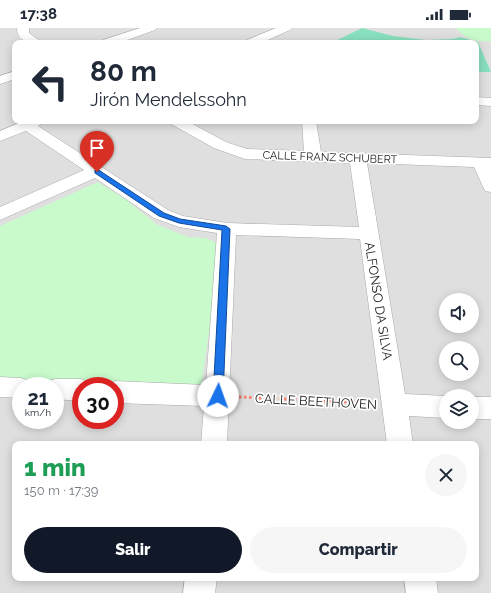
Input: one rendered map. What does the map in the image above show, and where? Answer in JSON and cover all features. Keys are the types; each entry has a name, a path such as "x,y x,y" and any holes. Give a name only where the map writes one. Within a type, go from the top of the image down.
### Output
{"street":[{"path":"23,28 23,34 32,40"},
{"path":"127,40 151,28"},
{"path":"257,40 286,28"},
{"path":"0,80 12,76"},
{"path":"479,101 491,102"},
{"path":"0,136 30,124"},
{"path":"33,124 97,172 161,214 179,221 226,229 368,233"},
{"name":"CALLE FRANZ SCHUBERT","path":"182,124 220,145 245,154 486,162"},
{"path":"309,124 313,156"},
{"name":"ALFONSO DA SILVA","path":"358,158 400,441"},
{"path":"486,162 491,187"},
{"path":"0,214 97,172"},
{"path":"214,441 218,396 226,229"},
{"path":"0,387 12,388"},
{"path":"124,392 218,396"},
{"name":"CALLE BEETHOVEN","path":"395,404 439,406"},
{"path":"479,408 491,408"},
{"path":"199,593 201,581"},
{"path":"420,581 422,593"}],"path":[{"name":"CALLE BEETHOVEN","path":"218,396 395,404"}],"shaded area":[{"path":"0,28 491,28 491,593 0,593"}],"green space":[{"path":"362,28 393,36 426,40 337,40"},
{"path":"456,28 491,28 491,41 480,41 468,38"},
{"path":"460,37 471,40 426,40 453,39"},
{"path":"479,44 491,72 479,72"},
{"path":"98,182 125,199 156,224 188,237 206,238 221,245 201,388 124,385 124,377 72,377 72,382 64,382 64,377 12,377 12,380 0,379 0,226"}],"route":[{"path":"97,172 161,214 179,221 226,229 218,396"}]}
